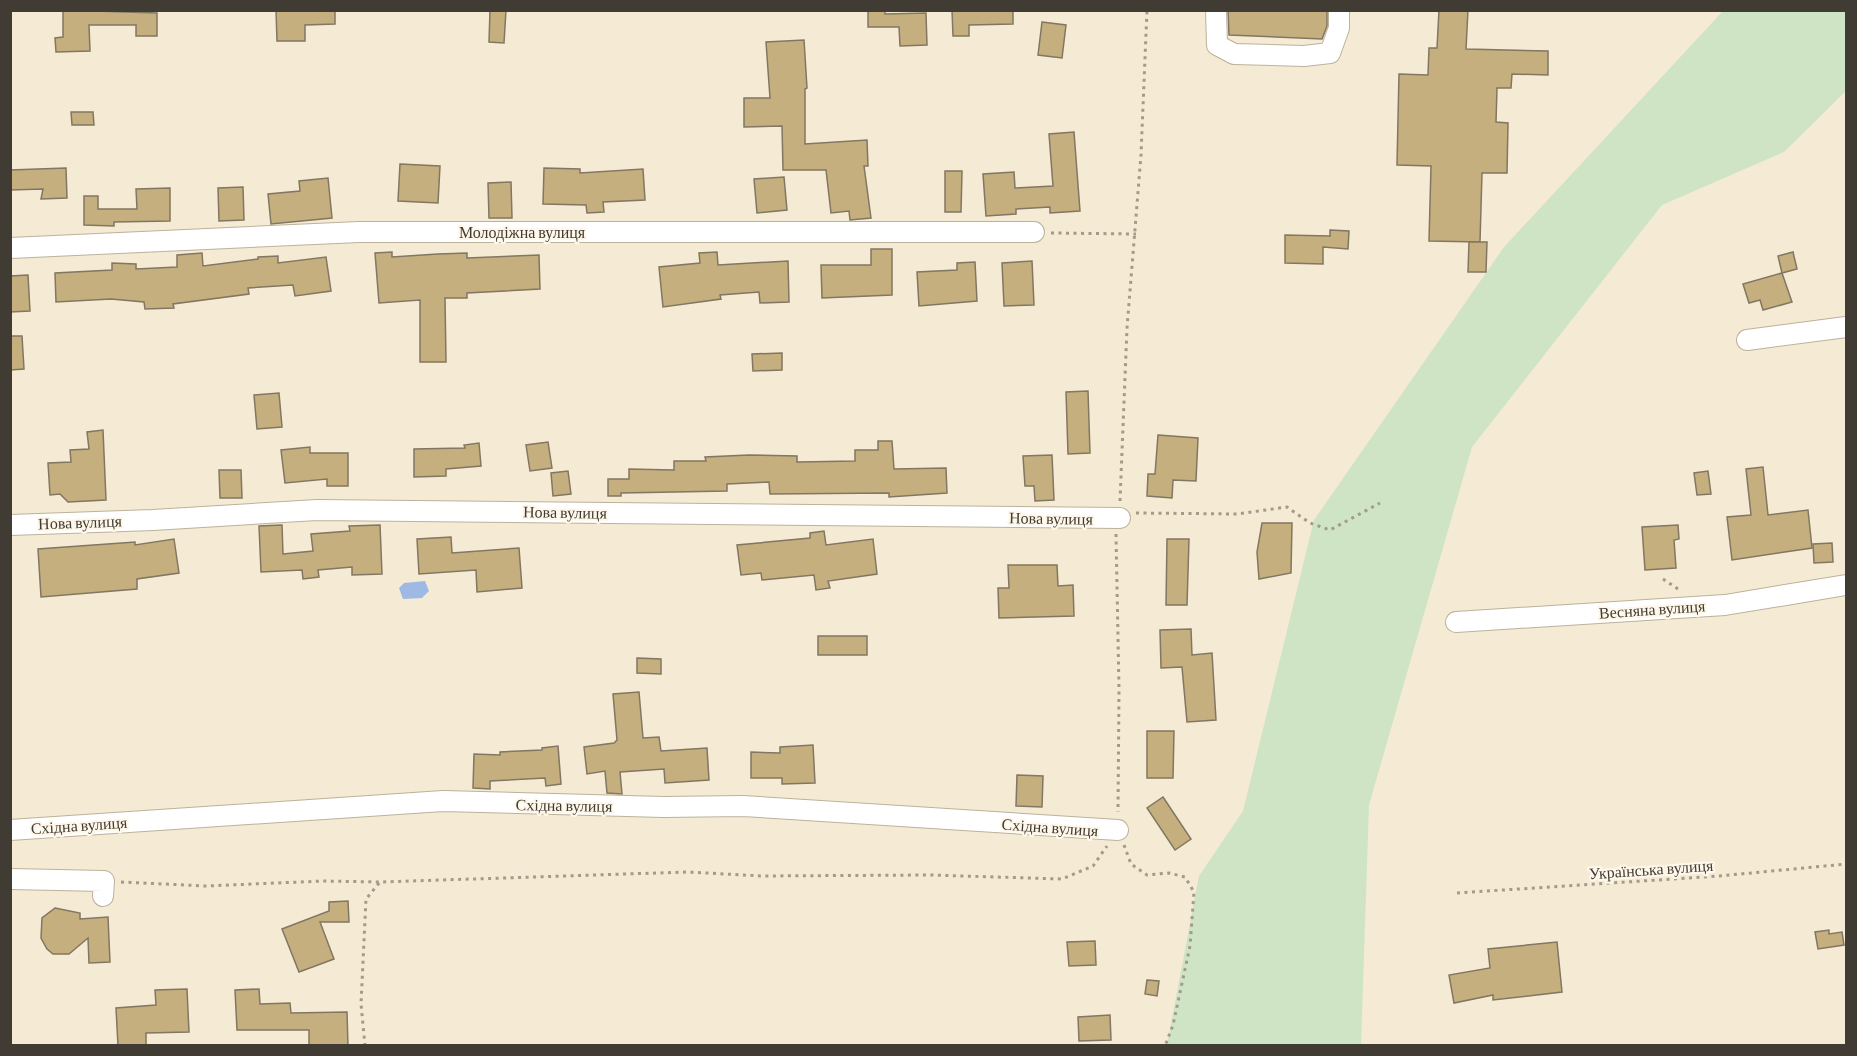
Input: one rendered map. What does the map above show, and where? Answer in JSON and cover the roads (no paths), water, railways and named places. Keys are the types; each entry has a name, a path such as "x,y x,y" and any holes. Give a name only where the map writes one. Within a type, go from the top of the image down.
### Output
{"street":[{"path":"1216,10 1217,45 1234,54 1264,56 1330,53 1339,28 1339,10"},
{"name":"Молодіжна вулиця","path":"10,248 359,232 1034,232"},
{"path":"1747,340 1846,327"},
{"name":"Нова вулиця","path":"10,525 153,520 316,510 1120,518"},
{"name":"Весняна вулиця","path":"1456,622 1725,605 1846,585"},
{"name":"Східна вулиця","path":"10,830 443,801 663,807 743,806 1118,830"},
{"path":"10,879 103,888"}],"water":[{"path":"425,581 429,591 422,598 403,599 399,588 404,583"}]}
